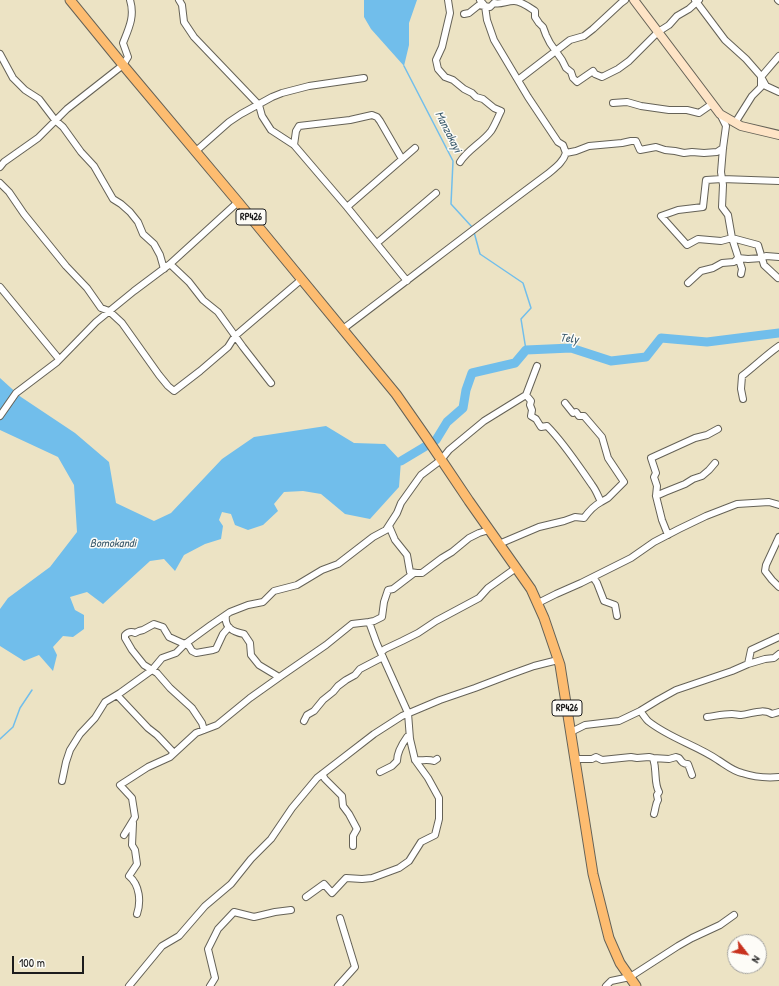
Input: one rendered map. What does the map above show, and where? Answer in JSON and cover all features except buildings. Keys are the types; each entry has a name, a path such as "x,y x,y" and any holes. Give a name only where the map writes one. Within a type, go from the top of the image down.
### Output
{"main road":[{"name":"RP426","path":"70,0 396,394 530,589 544,618 560,665 595,881 609,938 620,963 636,986"}],"street":[{"path":"0,167 4,162 38,138 66,109 123,65 128,57 123,43 133,13 130,0"},
{"path":"179,0 182,5 184,22 194,37 259,105 262,116 271,130 294,145 377,243 407,281"},
{"path":"448,0 450,13 442,47 436,60 438,69 445,77 453,80 476,97 483,99 494,108 501,111 491,130 463,157 460,162"},
{"path":"343,329 549,173 564,158 566,153 563,145 558,142 548,127 494,40 487,20 485,6 480,0"},
{"path":"464,14 470,13 479,5 490,7 494,3 499,4 514,0 535,11 535,17 543,27 566,68 571,72 577,82 593,71 595,74 602,77 618,69 629,61 658,32 670,25 677,16 697,1 725,40 746,59 761,77 766,86 779,92"},
{"path":"518,80 570,40 584,36 625,0"},
{"path":"634,0 720,114 726,126 721,172 723,185 722,207 728,215 732,238 742,269 741,274"},
{"path":"0,54 2,61 14,78 25,90 39,99 94,166 113,199 130,212 138,222 144,234 154,244 160,255 164,269"},
{"path":"735,123 752,96 761,87 761,77 779,56"},
{"path":"196,151 229,122 272,97 309,86 364,78"},
{"path":"613,103 627,102 641,106 670,110 687,110 699,113 712,104"},
{"path":"720,114 741,126 779,135"},
{"path":"294,145 296,131 299,126 350,120 372,115 377,117 380,121 402,159"},
{"path":"566,153 589,146 631,141 636,141 640,150 656,147 684,153 704,153 717,152 723,148"},
{"path":"347,207 415,148"},
{"path":"778,278 764,265 758,245 732,238 721,241 698,239 687,245 661,216 678,210 703,208 706,180 779,181"},
{"path":"0,183 9,192 24,214 42,234 66,266 87,288 101,308 109,311 122,323 158,375 174,391 228,347 235,336 302,279"},
{"path":"377,243 436,193"},
{"path":"0,416 16,393 59,359 109,311 170,264 238,202"},
{"path":"688,283 701,271 713,268 722,263 734,262 738,258 762,258 766,256 779,257"},
{"path":"170,264 189,282 203,300 218,312 271,383"},
{"path":"0,286 59,359"},
{"path":"743,399 741,389 742,376 779,346"},
{"path":"62,781 70,750 80,734 95,718 105,702 152,670 162,658 176,653 211,624 230,612 248,604 262,602 274,591 297,585 322,570 338,564 373,537 386,530 397,513 401,503 421,475 439,457 484,421 526,395 537,366"},
{"path":"526,395 531,401 531,416 536,419 541,426 547,426 555,434 577,463 601,502"},
{"path":"499,544 539,527 575,518 584,518 595,505 608,498 624,482 608,458 602,437 598,430 589,423 584,416 579,416 576,412 573,413 565,403"},
{"path":"668,534 662,520 656,496 657,486 654,477 656,473 651,458 718,429"},
{"path":"656,496 702,476 715,463"},
{"path":"538,603 631,558 668,534 706,516 737,504 769,502 779,505"},
{"path":"389,526 395,540 407,555 410,572 417,574 422,573 469,538 489,530"},
{"path":"779,537 766,565 765,571 779,587"},
{"path":"304,721 307,715 314,711 338,686 355,675 360,669 382,655 385,649 418,633 436,621 479,598 488,588 516,568"},
{"path":"124,834 136,817 132,798 120,785 148,767 170,757 196,733 217,725 250,698 326,645 352,624 374,621 382,617 384,602 388,590 393,589 414,573"},
{"path":"593,577 604,601 615,605 617,616"},
{"path":"226,615 225,620 229,627 237,633 244,634 250,643 251,655 259,665 279,677"},
{"path":"306,897 324,884 332,893 346,878 372,878 399,868 409,861 421,842 435,835 438,819 439,798 428,778 415,760 410,739 408,713 369,622"},
{"path":"204,730 202,723 192,708 170,688 157,673 144,665 132,650 125,638 125,635 128,632 133,631 135,633 154,624 163,627 169,637 185,644 196,653 216,649 223,634 229,627"},
{"path":"748,664 751,650 779,637"},
{"path":"571,732 585,726 619,721 640,711 676,690 765,658 774,658 779,654"},
{"path":"129,986 162,946 179,936 205,906 230,884 251,858 271,839 292,808 317,778 374,734 402,716 440,700 534,666 558,660"},
{"path":"117,695 174,753"},
{"path":"640,711 647,720 675,738 690,744 726,766 742,773 760,777 768,778 779,776"},
{"path":"707,717 735,714 741,715 754,712 768,712 772,714 779,712"},
{"path":"380,772 395,764 397,761 397,756 407,737 410,739"},
{"path":"575,759 596,758 602,760 631,757 669,759 676,757 679,758 684,764 688,764 692,775"},
{"path":"653,758 656,770 655,778 659,792 657,795 658,800 655,805 656,810 654,814"},
{"path":"415,760 434,761 437,759"},
{"path":"322,774 350,814 357,829 353,836 353,846"},
{"path":"133,821 132,845 135,850 137,864 128,876 135,884 140,896 140,907 137,914"},
{"path":"210,986 215,978 208,949 218,929 234,912 254,917 291,910"},
{"path":"606,986 611,981 630,978 678,946 720,925 734,915"},
{"path":"338,986 355,967 340,918"}],"water":[{"path":"364,0 417,0 409,23 409,45 404,66 371,29 364,17"},
{"name":"Bomokandi","path":"0,378 21,397 75,433 109,462 116,503 154,521 171,513 222,459 254,437 326,426 354,443 385,444 401,461 399,487 370,519 345,514 321,494 303,491 284,492 274,504 278,511 263,525 248,530 235,525 231,514 222,512 219,520 223,526 221,539 205,544 184,555 175,571 164,559 150,561 103,604 87,592 70,597 75,610 84,615 84,629 73,637 63,636 53,647 57,655 53,671 39,655 24,661 0,646 0,609 8,598 50,567 77,532 74,485 58,457 0,430"}],"waterway":[{"name":"Manzakayi","path":"404,66 453,161 451,204 472,227"},
{"name":"Manzakayi","path":"474,232 480,254 523,283 531,308 521,319 526,350"},
{"name":"Tely","path":"401,461 436,440 447,422 463,408 466,390 472,373 515,363 526,350 571,348 611,361 646,357 661,338 707,342 779,333"},
{"name":"Tely","path":"0,739 13,727 20,708 32,690"}]}
